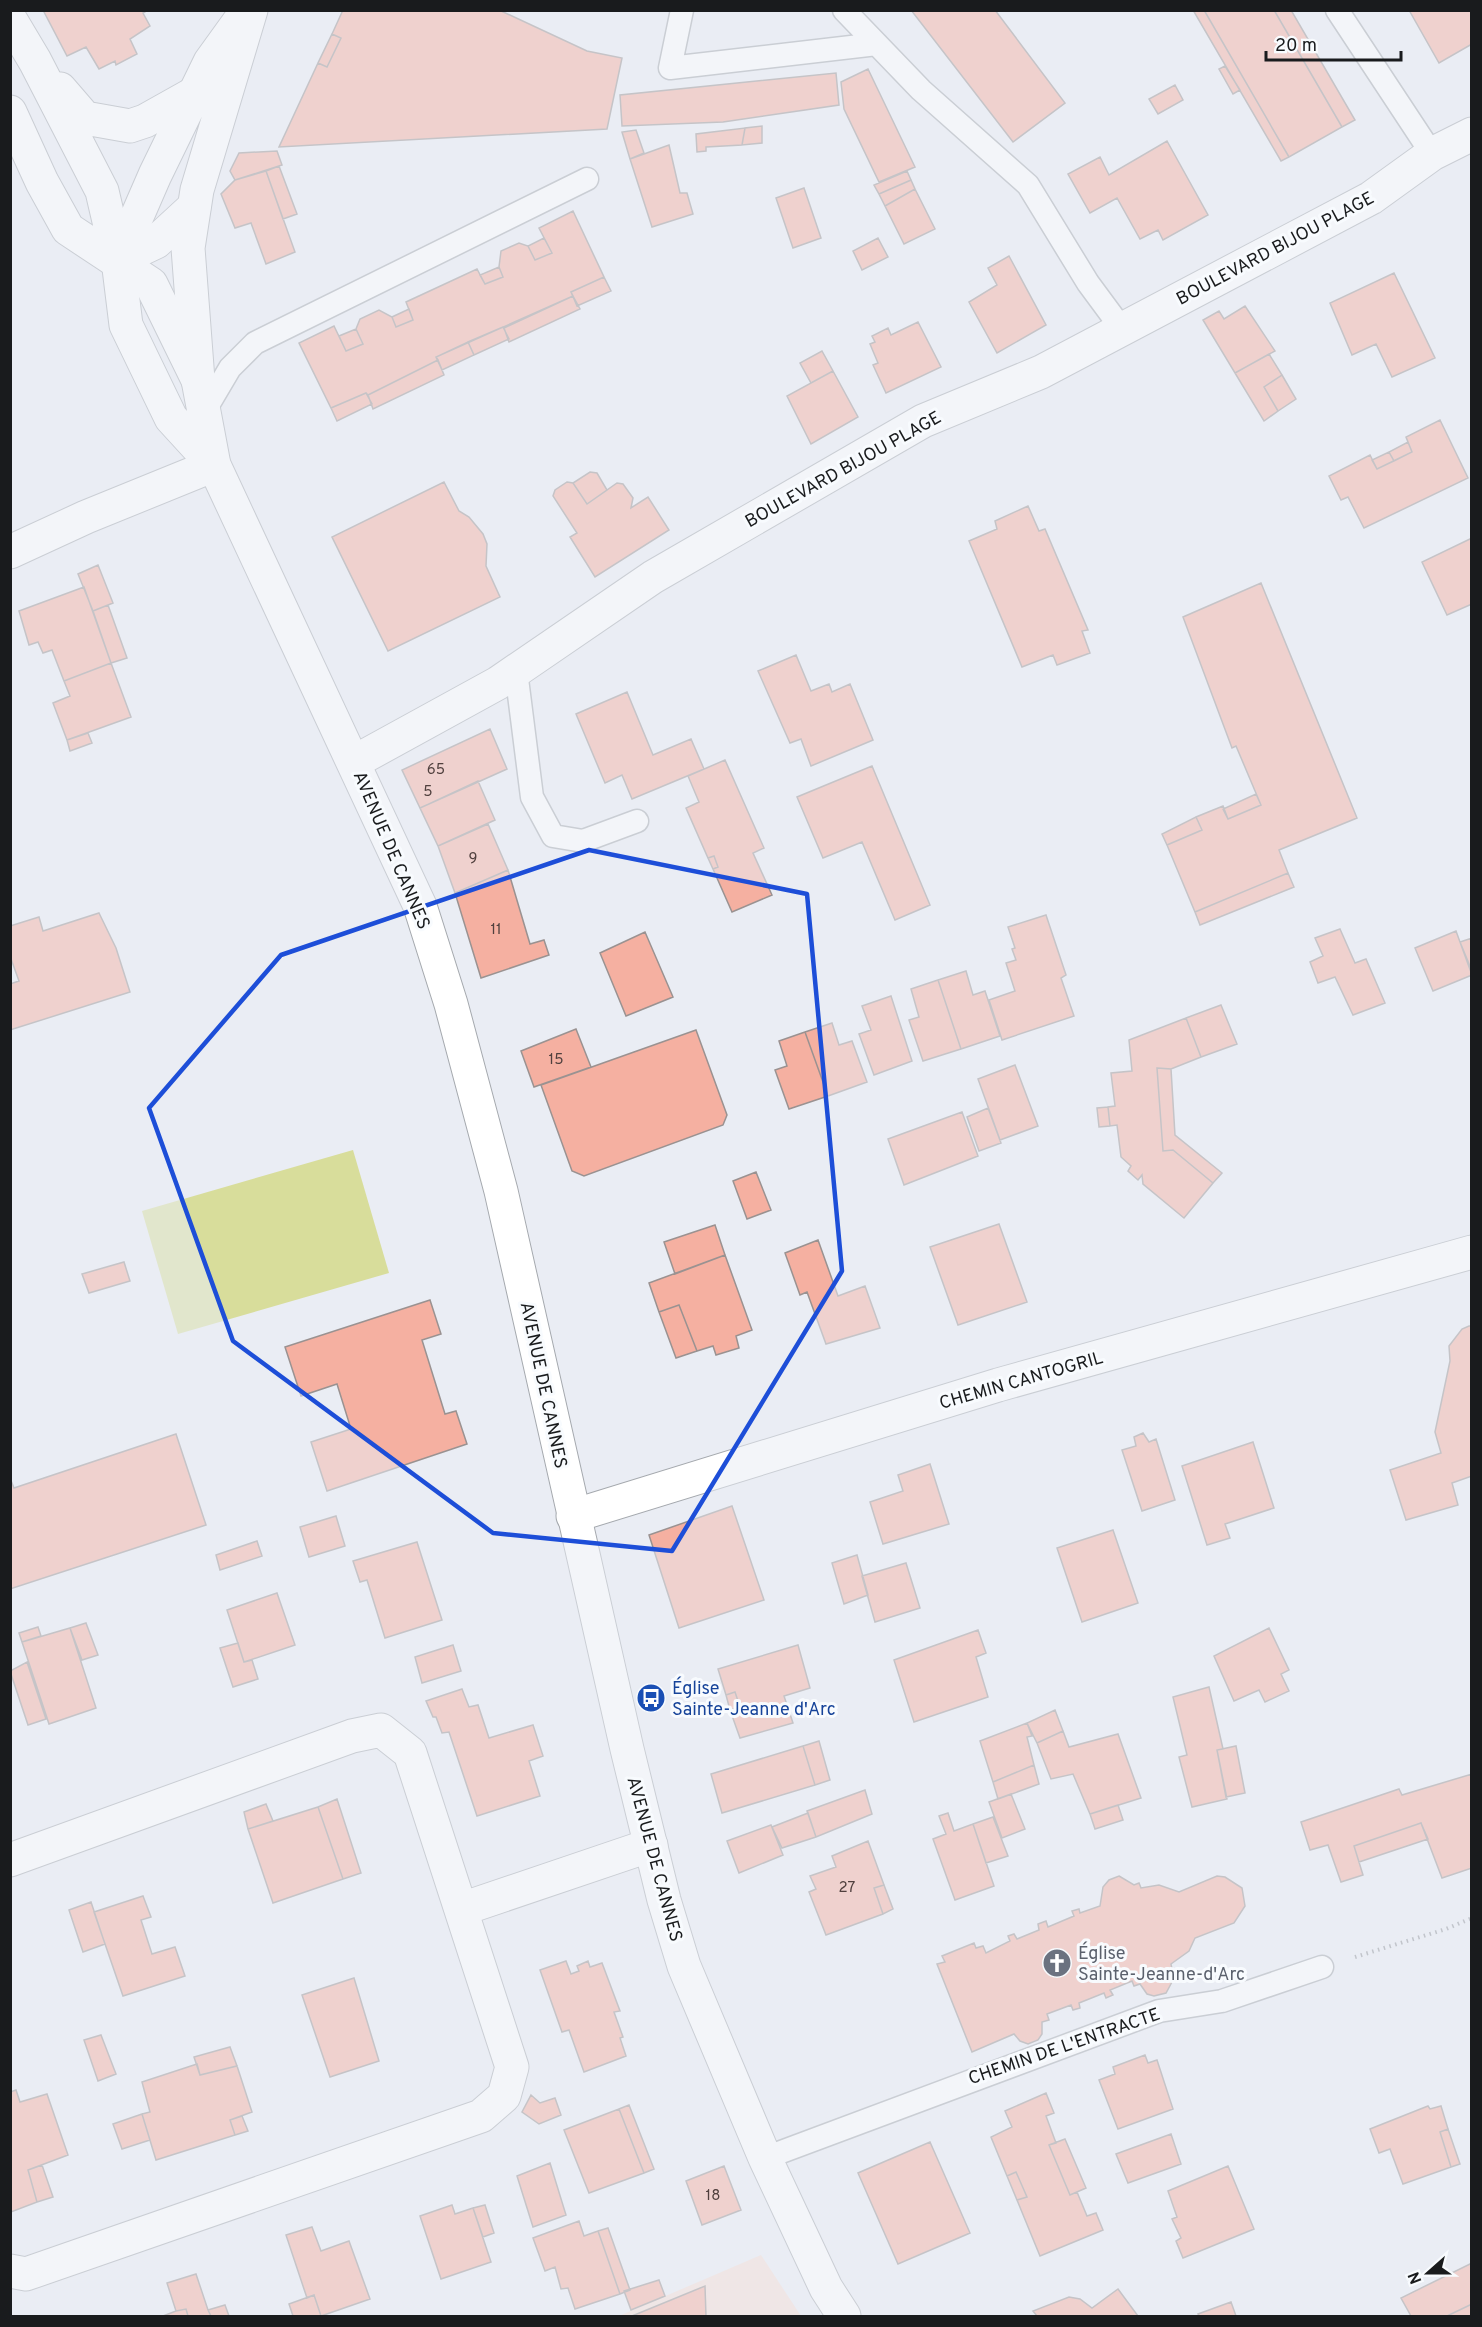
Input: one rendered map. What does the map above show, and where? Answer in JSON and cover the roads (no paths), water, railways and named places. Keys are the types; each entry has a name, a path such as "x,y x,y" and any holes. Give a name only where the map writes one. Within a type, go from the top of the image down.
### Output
{"street":[{"path":"118,260 155,175 210,62 249,10"},
{"name":"AVENUE DE CANNES","path":"249,10 197,190 188,248 198,380 214,465 420,906 451,1004 501,1191 573,1516 651,1845 684,1966 765,2157 826,2288 844,2316"},
{"path":"10,19 35,61 85,118 130,126 145,121 195,93"},
{"name":"AVENUE DE CANNES","path":"35,61 102,191 118,260 126,325 171,418 214,465"},
{"path":"10,112 42,182 68,229 151,284 198,380"},
{"name":"BOULEVARD BIJOU PLAGE","path":"354,762 516,671 653,577 923,421 1041,372 1122,330 1371,198 1432,154 1472,134"},
{"path":"118,260 156,242 194,207"},
{"path":"10,552 86,517 214,465"},
{"name":"CHEMIN CANTOGRIL","path":"573,1516 998,1385 1472,1252"},
{"path":"10,1860 352,1736 381,1730 410,1753 512,2067 504,2096 481,2116 26,2274 10,2271"},
{"path":"462,1909 651,1845"}],"lane":[{"path":"682,10 670,68 877,44"},
{"path":"844,10 921,90 1028,185 1088,283 1122,330"},
{"path":"1337,10 1432,154"},
{"path":"204,412 230,368 255,343 586,179"},
{"path":"516,671 532,797 553,836 584,841 638,821"},
{"name":"CHEMIN DE L'ENTRACTE","path":"765,2157 1159,2011 1222,2001 1322,1967"}],"place":[{"name":"Église Sainte-Jeanne d'Arc","path":"651,1698"},
{"name":"Église Sainte-Jeanne-d'Arc","path":"1057,1963"}]}
